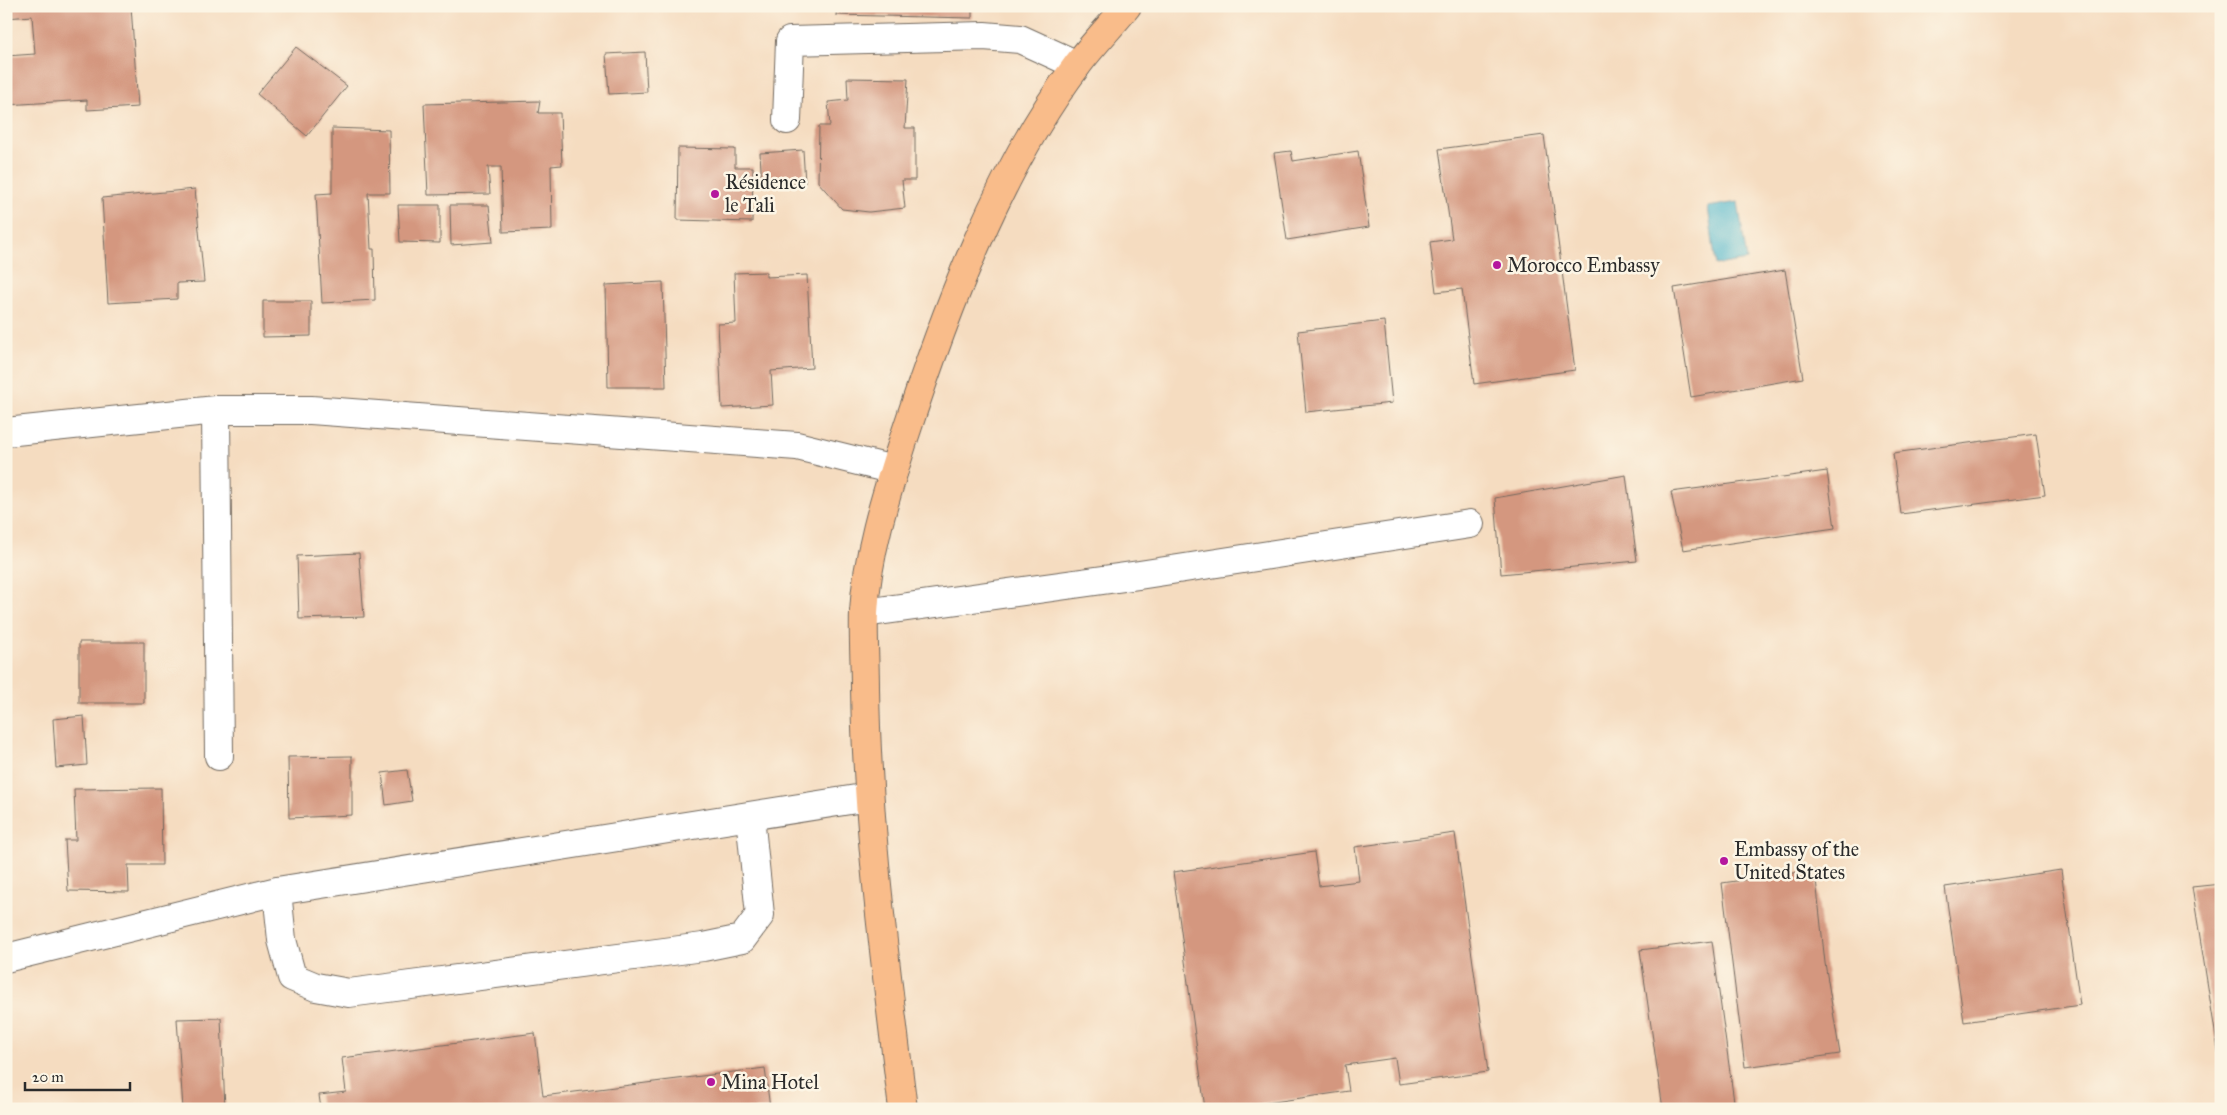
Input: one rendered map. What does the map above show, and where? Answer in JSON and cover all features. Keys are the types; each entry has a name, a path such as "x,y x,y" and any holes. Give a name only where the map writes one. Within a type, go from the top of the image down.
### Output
{"main road":[{"path":"903,1109 869,797 864,613 868,573 894,470 951,303 984,230 1018,159 1077,65 1127,6"}],"street":[{"path":"787,120 790,41 984,36 1020,39 1077,65"},
{"path":"6,432 216,410 312,410 796,446 894,470"},
{"path":"216,410 219,756"},
{"path":"864,613 1139,575 1470,524"},
{"path":"6,958 277,891 869,797"},
{"path":"277,891 282,940 292,977 316,986 350,992 703,947 742,939 760,915 750,816"}],"water":[{"path":"1738,202 1747,260 1716,265 1708,207"}],"building":[{"path":"6,6 131,6 138,107 87,110 87,100 6,105 6,56 35,54 32,16 6,18"},
{"path":"837,6 972,6 972,18 836,15"},
{"path":"296,47 347,86 307,136 257,94"},
{"path":"645,52 647,92 609,94 606,54"},
{"path":"847,78 908,79 905,128 915,128 915,180 902,180 905,208 869,212 842,209 818,182 819,126 830,126 828,102 848,100"},
{"path":"540,101 538,113 560,113 562,165 551,166 552,230 503,232 501,167 488,167 490,194 428,195 424,104"},
{"path":"332,128 389,130 390,193 368,193 371,249 374,249 375,300 322,303 316,194 332,193"},
{"name":"Morocco Embassy","path":"1544,135 1575,370 1474,384 1462,289 1436,292 1430,242 1452,239 1439,149"},
{"name":"Résidence le Tali","path":"678,148 735,149 735,167 753,167 752,222 677,220"},
{"path":"803,150 805,183 762,186 760,153"},
{"path":"1291,151 1293,161 1358,151 1369,227 1287,240 1274,153"},
{"path":"195,189 204,282 177,283 177,299 108,303 102,198"},
{"path":"398,205 440,205 440,243 400,242"},
{"path":"450,205 489,205 493,242 451,245"},
{"path":"1785,270 1803,378 1691,397 1674,288"},
{"path":"766,272 766,277 807,275 812,368 771,371 773,405 722,408 718,324 736,323 734,273"},
{"path":"663,282 666,387 608,387 606,285"},
{"path":"263,301 311,301 311,336 263,337"},
{"path":"1384,321 1392,403 1306,412 1298,331"},
{"path":"2036,434 2045,495 1901,514 1893,453"},
{"path":"1827,471 1835,528 1683,550 1671,492"},
{"path":"1626,475 1637,561 1501,574 1495,498"},
{"path":"359,553 364,617 299,619 297,556"},
{"path":"79,642 144,642 144,703 79,703"},
{"path":"84,716 87,765 56,768 53,719"},
{"path":"352,756 352,815 289,818 288,757"},
{"path":"407,770 412,801 386,805 382,773"},
{"path":"161,788 162,865 128,865 129,892 68,891 65,840 76,840 74,789"},
{"path":"1455,833 1488,1072 1399,1084 1395,1058 1345,1065 1349,1091 1226,1109 1205,1109 1173,872 1314,852 1319,886 1359,881 1355,847"},
{"path":"1815,870 1825,963 1840,1054 1745,1067 1722,883"},
{"path":"2061,870 2080,1005 1964,1022 1945,887"},
{"path":"2221,884 2221,1062 2220,1063 2192,887"},
{"path":"1712,941 1735,1109 1663,1109 1640,950"},
{"path":"221,1018 225,1109 183,1109 177,1019"},
{"path":"535,1033 543,1096 765,1068 770,1109 321,1109 319,1095 346,1092 342,1058"}],"place":[{"name":"Résidence le Tali","path":"715,194"},
{"name":"Morocco Embassy","path":"1497,265"},
{"name":"Embassy of the United States","path":"1724,861"},
{"name":"Mina Hotel","path":"711,1082"}]}
